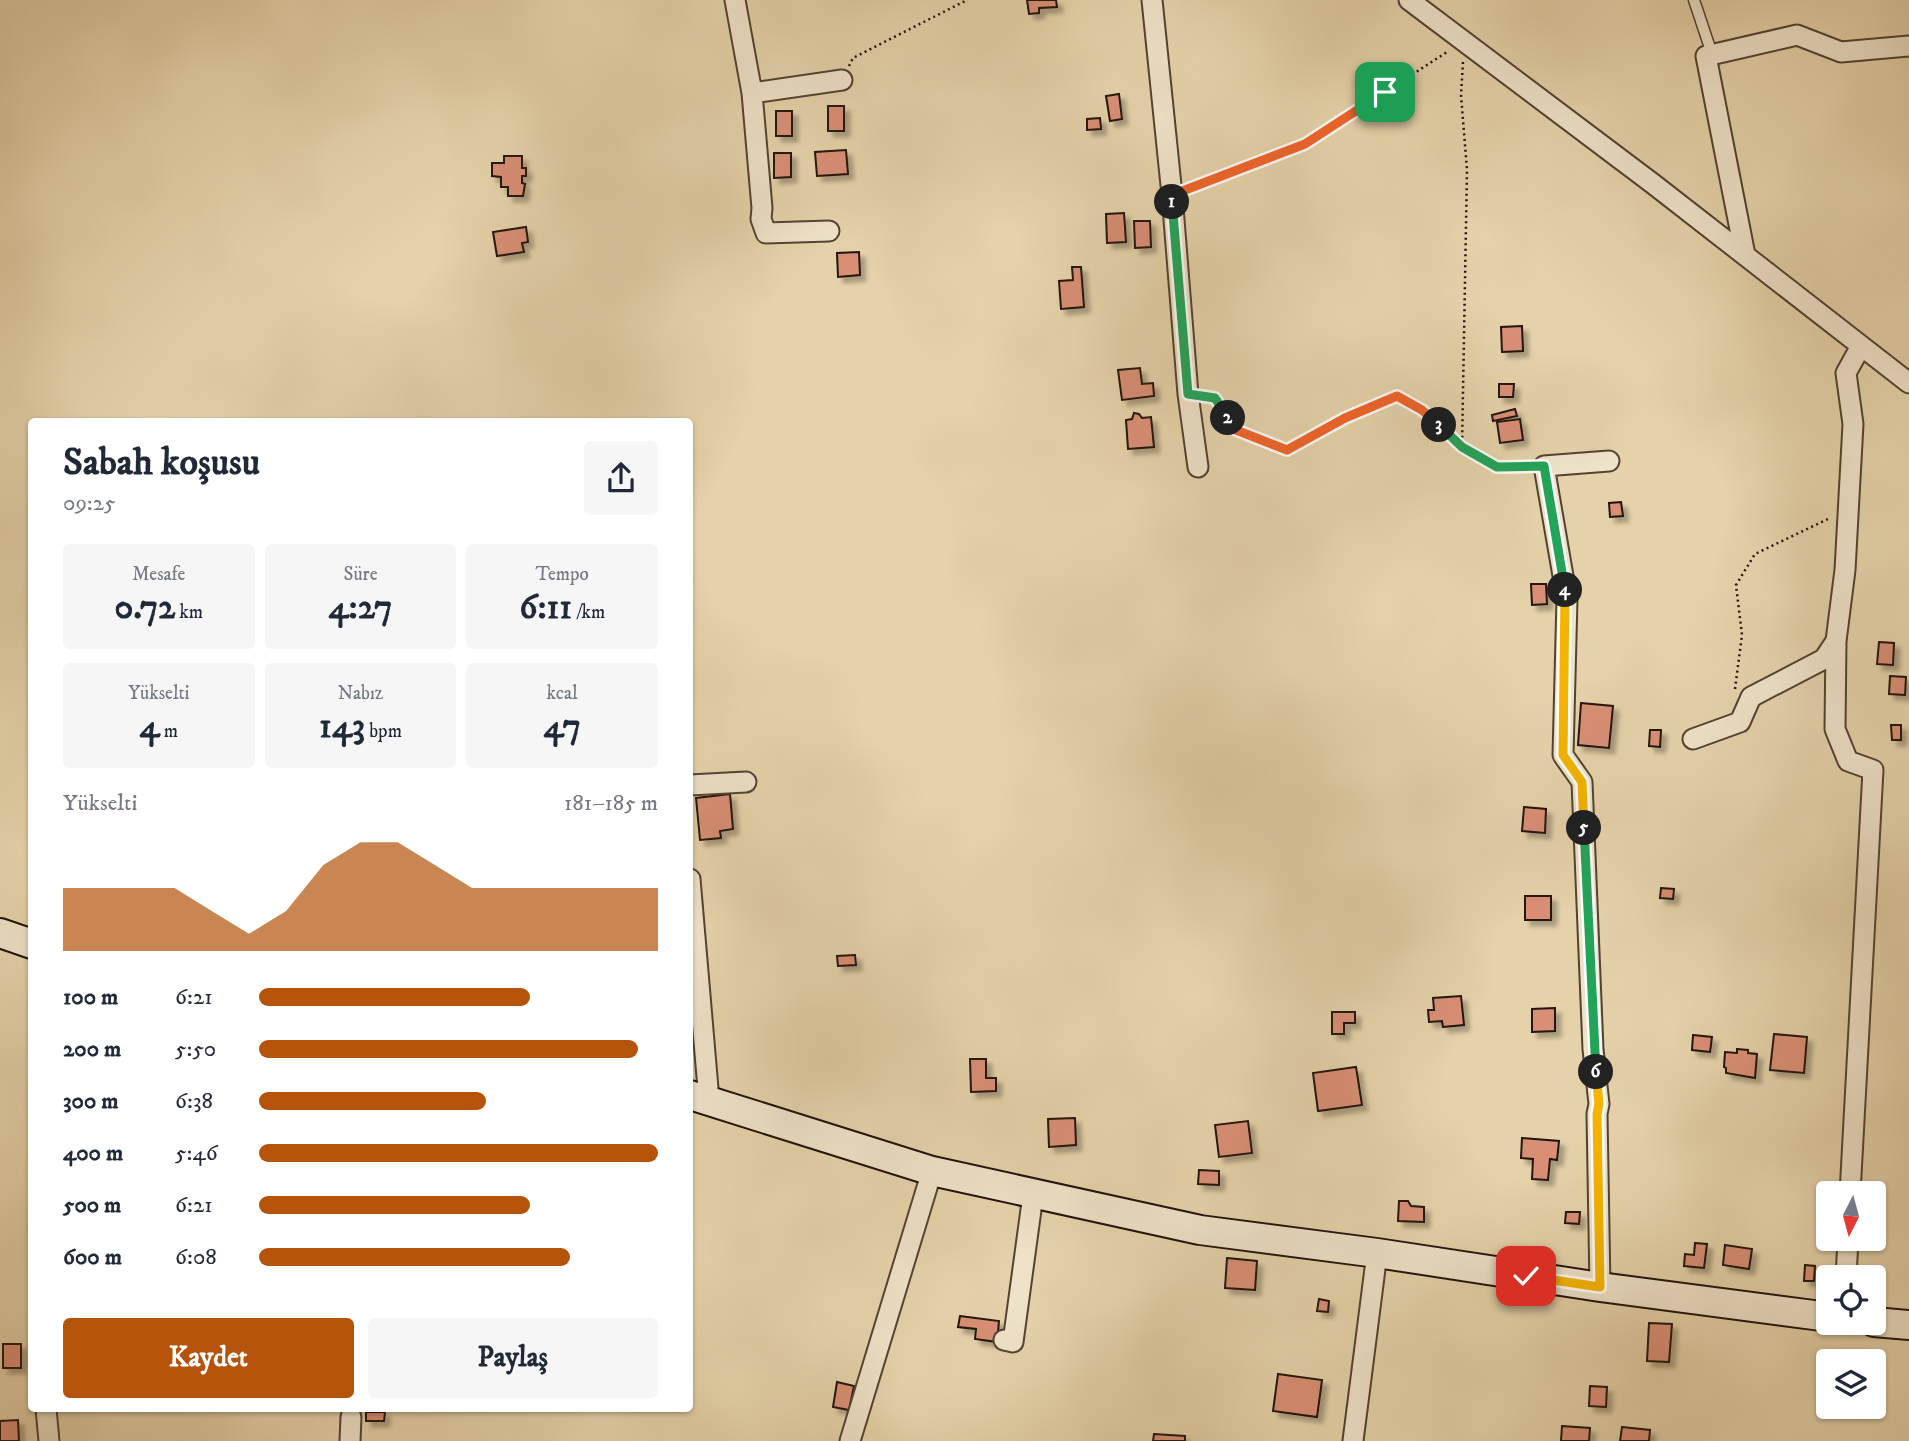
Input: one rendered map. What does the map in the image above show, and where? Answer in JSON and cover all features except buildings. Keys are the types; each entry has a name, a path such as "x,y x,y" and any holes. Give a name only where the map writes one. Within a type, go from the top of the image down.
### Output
{"main road":[{"path":"0,933 28,943"},
{"path":"699,1097 932,1171 1200,1230 1816,1315"},
{"path":"1886,1323 1909,1325"}],"street":[{"path":"735,0 752,93 761,219 766,233 829,231"},
{"path":"1152,0 1172,195 1188,394 1198,467"},
{"path":"1409,0 1909,383"},
{"path":"1745,255 1706,56 1797,35 1841,52 1909,46"},
{"path":"752,93 842,80"},
{"path":"1851,1181 1873,770 1848,761 1835,729 1836,641 1845,570 1853,424 1846,373 1861,346"},
{"path":"1600,1287 1599,1104 1593,1049 1582,782 1563,755 1567,598 1544,466 1609,461"},
{"path":"1693,739 1740,722 1751,697 1824,659 1836,641"},
{"path":"693,785 746,782"},
{"path":"693,952 699,1097"},
{"path":"850,1441 932,1171"},
{"path":"1004,1340 1013,1342 1032,1195"},
{"path":"1353,1441 1377,1253"},
{"path":"46,1412 49,1441"},
{"path":"350,1441 351,1417"}],"lane":[{"path":"1694,0 1712,54"}],"path":[{"path":"842,80 853,58 967,0"},
{"path":"1172,195 1305,144 1465,41"},
{"path":"1462,447 1466,170 1461,95 1465,41"},
{"path":"1188,394 1215,398 1236,430 1287,450 1345,418 1397,396 1422,410 1462,447 1497,467 1544,466"},
{"path":"1740,722 1734,696 1742,635 1736,585 1755,554 1849,508"}],"route":[{"path":"1385,92 1305,144 1172,195 1188,394 1215,398 1236,430 1287,450 1345,418 1397,396 1422,410 1462,447 1497,467 1544,466 1567,598 1563,755 1582,782 1593,1049 1599,1104 1600,1287 1526,1276"}]}
